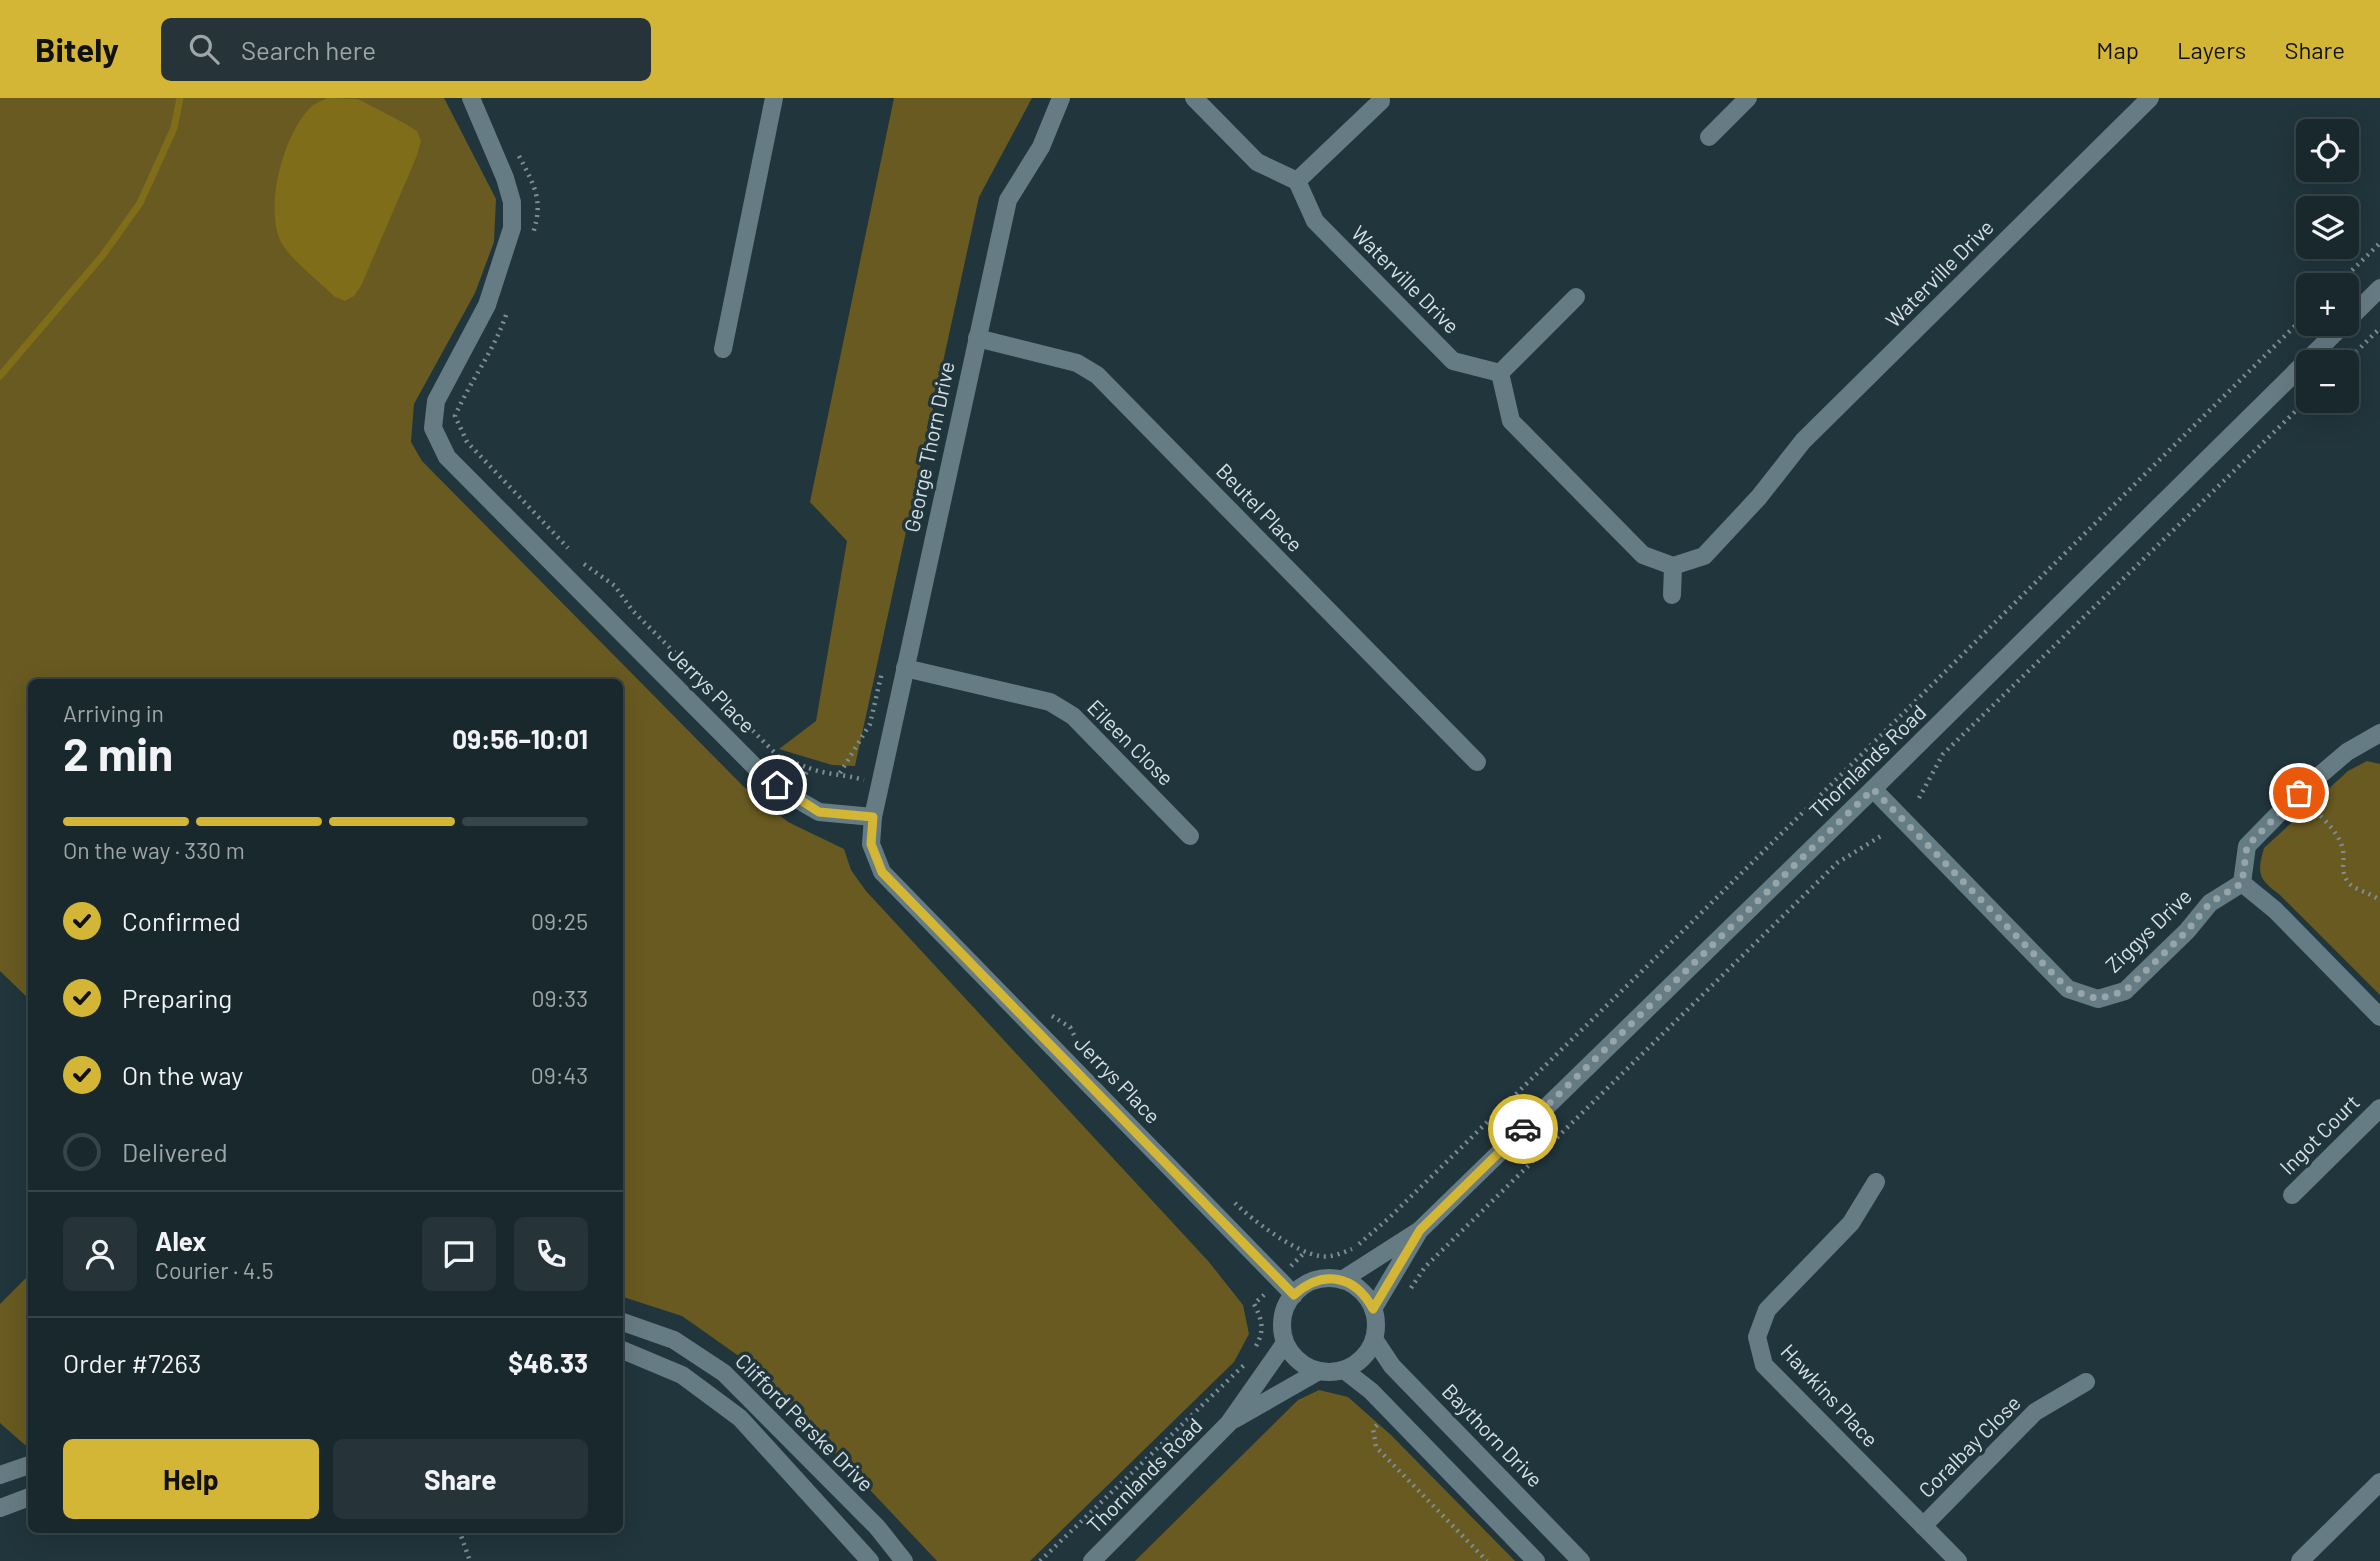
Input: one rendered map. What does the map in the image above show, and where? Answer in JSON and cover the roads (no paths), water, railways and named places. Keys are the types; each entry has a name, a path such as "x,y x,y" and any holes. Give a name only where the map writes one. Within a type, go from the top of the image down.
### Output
{"street":[{"name":"Jerrys Place","path":"471,98 505,178 512,202 512,228 487,305 436,401 433,428 447,457 761,773 819,812 873,817 871,844 882,872 1294,1295"},
{"path":"723,349 774,98"},
{"name":"George Thorn Drive","path":"873,817 1008,200 1041,147 1061,98"},
{"path":"1194,98 1256,162 1297,181 1381,101"},
{"path":"1709,137 1748,98"},
{"name":"Waterville Drive","path":"1673,566 1704,556 1759,497 1803,441 2150,98"},
{"name":"Waterville Drive","path":"1297,181 1315,221 1453,361 1500,373"},
{"name":"Thornlands Road","path":"2359,310 2380,288"},
{"path":"1576,297 1500,373 1511,421 1643,555 1673,566 1672,595"},
{"name":"Thornlands Road","path":"1294,1295 1316,1280 1342,1280 1420,1230 2333,336"},
{"name":"Beutel Place","path":"977,338 1077,363 1097,375 1477,762"},
{"name":"Eileen Close","path":"905,668 1050,702 1073,716 1190,836"},
{"path":"2380,733 2347,752 2299,793 2247,846 2242,883 2275,910 2380,1017"},
{"name":"Ziggys Drive","path":"1873,789 2068,989 2098,999 2125,991 2187,931 2210,903 2242,883"},
{"name":"Ingot Court","path":"2292,1195 2380,1108"},
{"name":"Hawkins Place","path":"1876,1182 1852,1223 1767,1310 1757,1337 1763,1365 1958,1561"},
{"name":"Thornlands Road","path":"1373,1309 1420,1230"},
{"path":"1342,1280 1356,1286 1367,1297 1376,1324 1374,1339 1368,1352 1345,1370 1371,1391 1536,1561"},
{"path":"1294,1295 1283,1318 1285,1343 1293,1356 1305,1366 1319,1371"},
{"name":"Clifford Perske Drive","path":"623,1322 674,1340 724,1373 877,1527 904,1561"},
{"name":"Baythorn Drive","path":"1374,1339 1392,1366 1581,1561"},
{"name":"Thornlands Road","path":"1092,1561 1229,1423 1285,1343"},
{"name":"Clifford Perske Drive","path":"623,1350 682,1375 740,1418 870,1561"},
{"name":"Thornlands Road","path":"1229,1423 1319,1371 1345,1370"},
{"name":"Coralbay Close","path":"1923,1526 2035,1412 2086,1382"},
{"path":"0,1475 28,1465"},
{"path":"2300,1561 2380,1482"},
{"path":"1,1503 28,1497"}],"waterway":[{"path":"0,376 103,255 140,203 174,128 180,98"}]}
